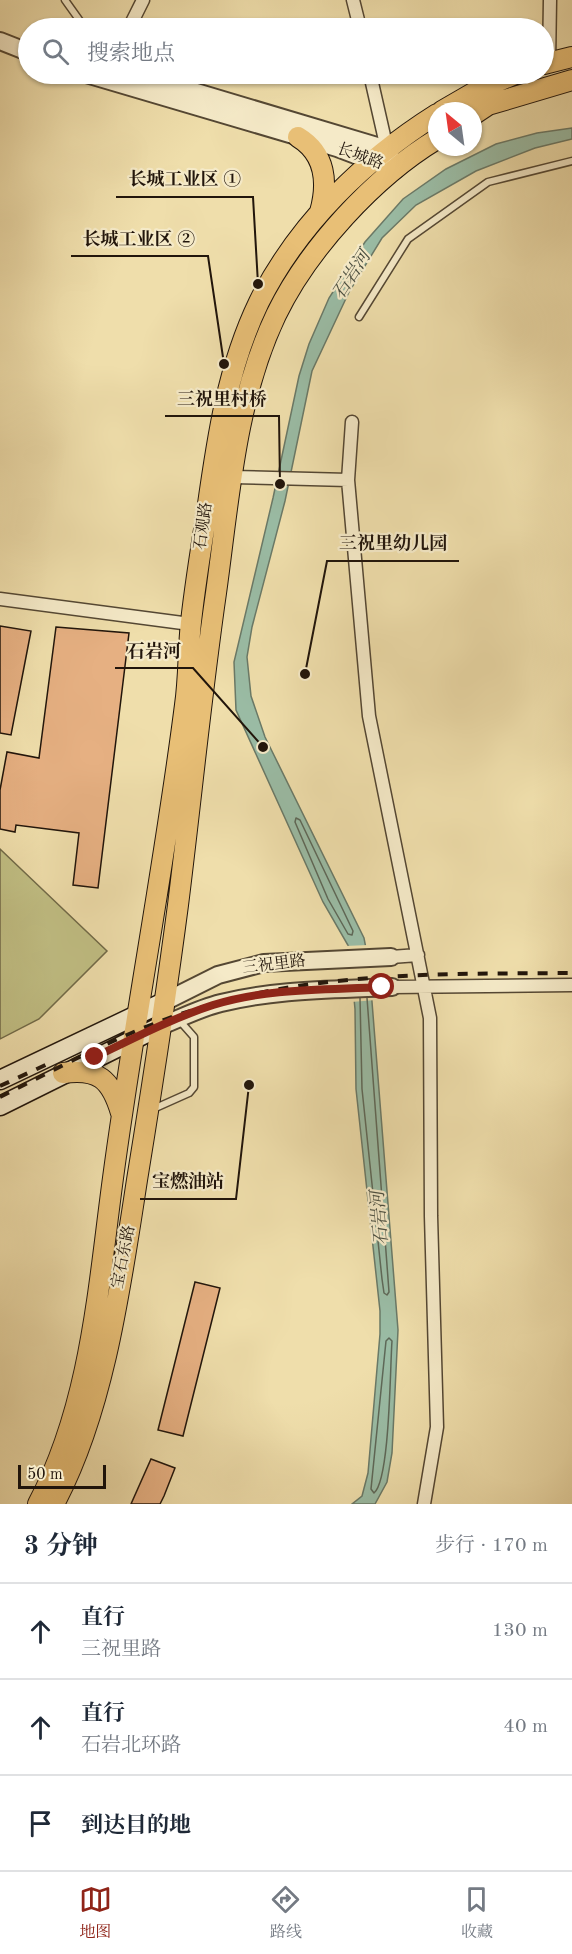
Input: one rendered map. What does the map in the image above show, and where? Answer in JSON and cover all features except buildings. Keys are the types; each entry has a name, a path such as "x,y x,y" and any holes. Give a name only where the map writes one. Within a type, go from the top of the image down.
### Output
{"main road":[{"path":"554,61 572,57"},
{"path":"482,109 488,105 572,80"},
{"path":"458,102 492,84"},
{"name":"石观路","path":"138,1015 186,700 190,624 216,445 239,347 260,300 282,263 320,212 380,155 428,120"},
{"path":"298,137 313,148 322,166 325,190 320,212"},
{"name":"石观路","path":"164,1002 178,903 200,702 232,477 248,397 277,314 301,273 326,239 395,170 428,146"},
{"path":"0,1080 164,1002"},
{"name":"宝石东路","path":"54,1504 82,1443 97,1394 126,1248 148,1112 170,1022 164,1002"},
{"name":"宝石东路","path":"38,1504 68,1438 82,1388 138,1015"},
{"path":"0,1106 170,1022"},
{"path":"63,1073 84,1071 100,1077 115,1096 122,1114"}],"street":[{"path":"134,18 143,0"},
{"path":"354,0 358,18"},
{"path":"549,18 550,0"},
{"path":"0,40 18,44"},
{"path":"0,40 18,48"},
{"name":"长城路","path":"130,84 298,137 380,155"},
{"name":"长城路","path":"166,84 380,155 395,170"},
{"path":"371,84 380,155"},
{"path":"352,422 348,480 369,716 430,1018 431,1216 437,1427 424,1504"},
{"path":"232,477 348,480"},
{"path":"0,599 190,624"},
{"path":"385,957 418,955"},
{"name":"三祝里路","path":"164,1002 218,975 264,963 385,957"},
{"path":"387,987 572,985"},
{"name":"三祝里路","path":"170,1022 213,1005 241,998 387,987"}],"lane":[{"path":"64,0 78,18"},
{"path":"359,317 408,239 488,182 572,161"},
{"path":"148,1112 189,1093 194,1087 194,1037 170,1022"}],"shaded area":[{"path":"0,849 107,951 39,1019 0,1039"}],"water":[{"path":"572,128 572,139 535,148 476,171 416,205 382,238 349,292 312,371 285,501 252,627 247,657 251,696 265,737 364,938 369,964 398,1330 392,1453 387,1482 375,1504 352,1504 362,1496 368,1473 380,1311 356,1089 355,1009 349,947 323,902 236,710 234,662 299,376 309,344 329,298 365,242 403,199 446,169 472,156 482,156 482,151 496,144 537,133"}],"pier":[{"path":"368,945 376,1000 351,1002 345,946"}],"railway":[{"path":"0,1097 150,1025 248,995 294,987 386,977 572,973"},
{"path":"0,1086 52,1062"}],"place":[{"name":"长城工业区 ①","path":"258,284"},
{"name":"长城工业区 ②","path":"224,364"},
{"name":"三祝里村桥","path":"280,484"},
{"name":"三祝里幼儿园","path":"305,674"},
{"name":"石岩河","path":"263,747"},
{"name":"宝燃油站","path":"249,1085"}],"route":[{"path":"95,1057 204,1008 241,998 266,994 382,987"}]}
